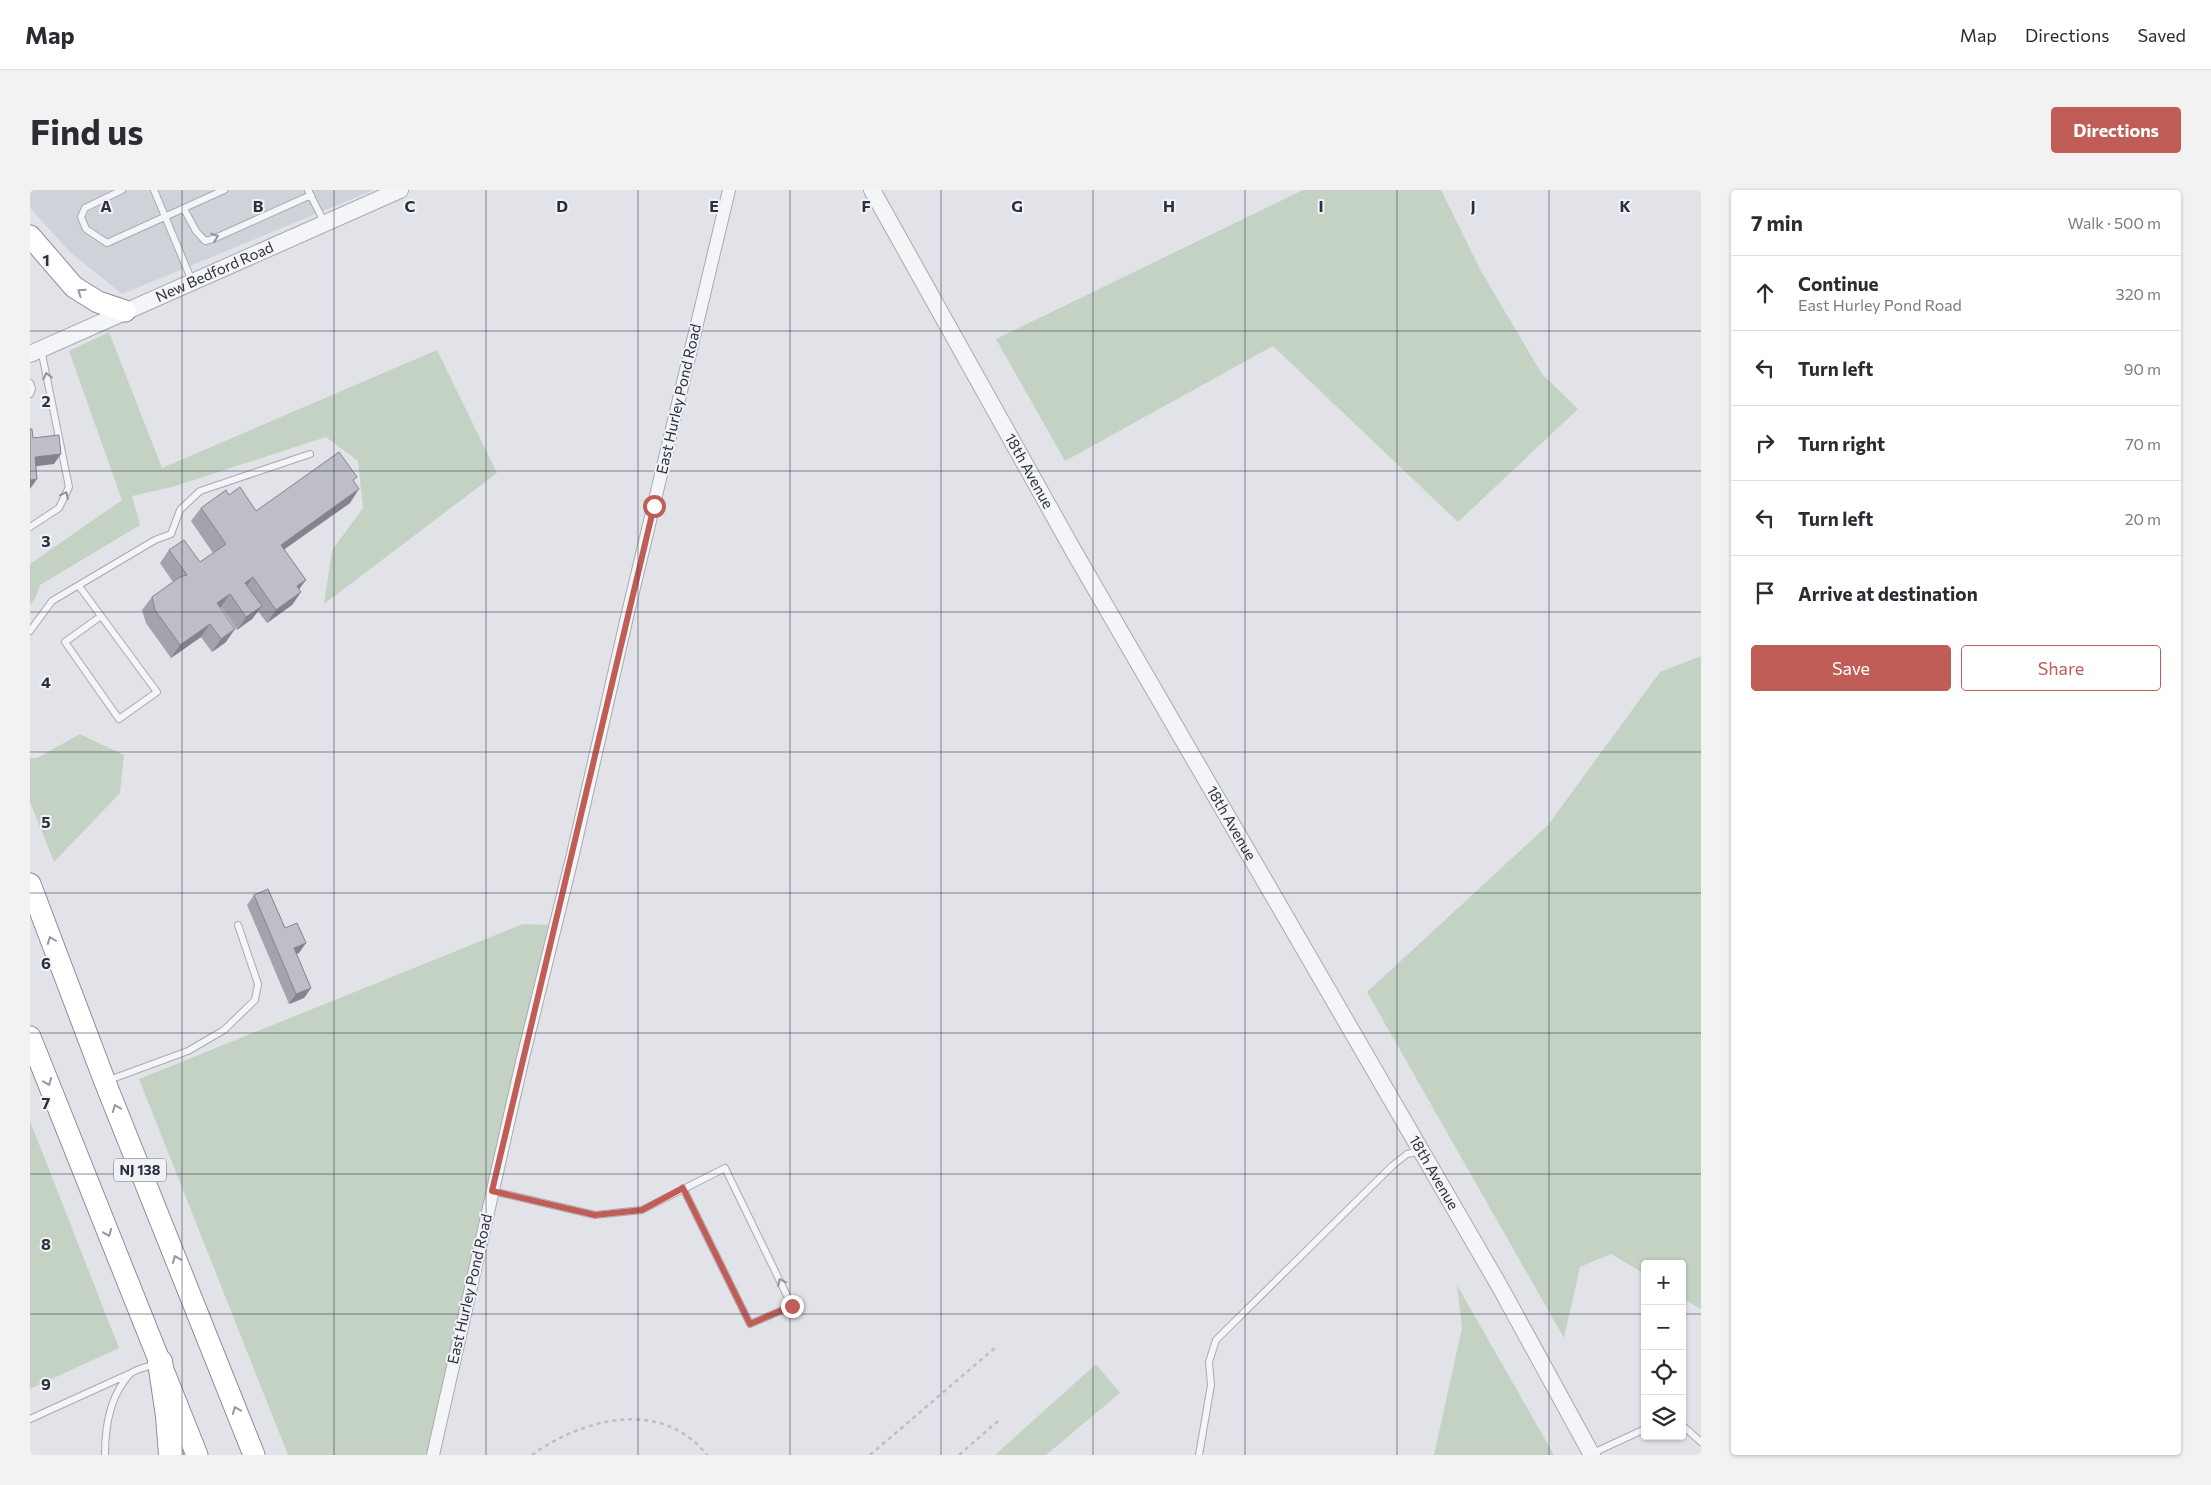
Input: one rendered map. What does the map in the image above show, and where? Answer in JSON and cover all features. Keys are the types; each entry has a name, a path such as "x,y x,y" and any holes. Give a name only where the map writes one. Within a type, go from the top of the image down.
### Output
{"highway":[{"path":"30,236 74,287 98,302 125,311"},
{"name":"NJ 138","path":"30,884 105,1082 254,1455"},
{"path":"30,1037 196,1455"},
{"path":"160,1362 168,1416 171,1455"}],"street":[{"name":"New Bedford Road","path":"36,352 324,223 374,198 400,190"},
{"name":"East Hurley Pond Road","path":"433,1455 492,1191 728,190"},
{"name":"18th Avenue","path":"872,190 1073,550 1500,1287 1592,1454"}],"lane":[{"path":"122,190 85,208 81,217 86,229 107,243 224,190"},
{"path":"154,190 192,281"},
{"path":"184,209 196,231 205,241 213,239 310,193 324,223"},
{"path":"30,527 59,508 69,487 36,352"},
{"path":"30,383 32,389 30,394"},
{"path":"30,631 52,602 155,540 171,534 180,510 200,491 310,454"},
{"path":"79,586 101,616 156,692 119,719 64,642 101,616"},
{"path":"105,1082 188,1051 224,1030 255,1000 258,984 238,925"},
{"path":"1199,1455 1211,1385 1209,1362 1216,1340 1392,1166 1407,1154 1421,1151"},
{"path":"492,1191 595,1215 642,1210 683,1188 725,1168 792,1306 750,1324 683,1188"},
{"path":"30,1419 131,1373 160,1362"},
{"path":"105,1455 109,1414 118,1393 131,1373"},
{"path":"1686,1429 1701,1442"},
{"path":"1592,1454 1641,1432"}],"path":[{"path":"870,1455 996,1347"},
{"path":"532,1455 571,1432 588,1426 621,1419 637,1418 653,1420 670,1426 687,1436 707,1455"},
{"path":"959,1455 998,1421"}],"shaded area":[{"path":"30,190 374,190 122,294 71,253 30,208"}],"green space":[{"path":"1303,190 1441,190 1482,273 1542,374 1578,409 1458,522 1273,346 1065,461 996,339"},
{"path":"109,332 162,468 437,350 497,473 324,604 332,550 363,508 358,461 326,437 172,487 132,496 140,525 40,585 36,597 30,605 30,564 122,500 69,351"},
{"path":"1701,656 1701,1309 1686,1300 1686,1260 1641,1260 1641,1272 1611,1254 1580,1267 1564,1338 1367,992 1548,825 1660,672"},
{"path":"80,734 124,755 120,793 54,862 30,802 30,758 37,758"},
{"path":"523,924 558,925 436,1447 424,1455 288,1455 139,1079"},
{"path":"30,1121 119,1348 30,1389"},
{"path":"1457,1285 1554,1455 1434,1455 1462,1328"},
{"path":"1096,1364 1120,1393 1046,1455 995,1455"}],"building":[{"path":"30,429 32,429 33,438 59,435 61,454 35,457 37,479 30,480"},
{"path":"339,452 357,477 353,480 359,489 281,545 306,580 297,586 301,592 276,610 253,577 245,583 262,606 246,617 230,594 217,603 235,629 221,639 210,624 180,645 155,610 152,597 180,577 187,575 169,550 184,540 200,562 226,544 201,508 226,490 229,495 240,487 256,511"},
{"path":"268,889 285,928 297,923 306,943 294,948 311,988 296,994 254,895"}],"route":[{"path":"654,506 492,1191 595,1215 642,1210 683,1188 750,1324 792,1306"}]}
